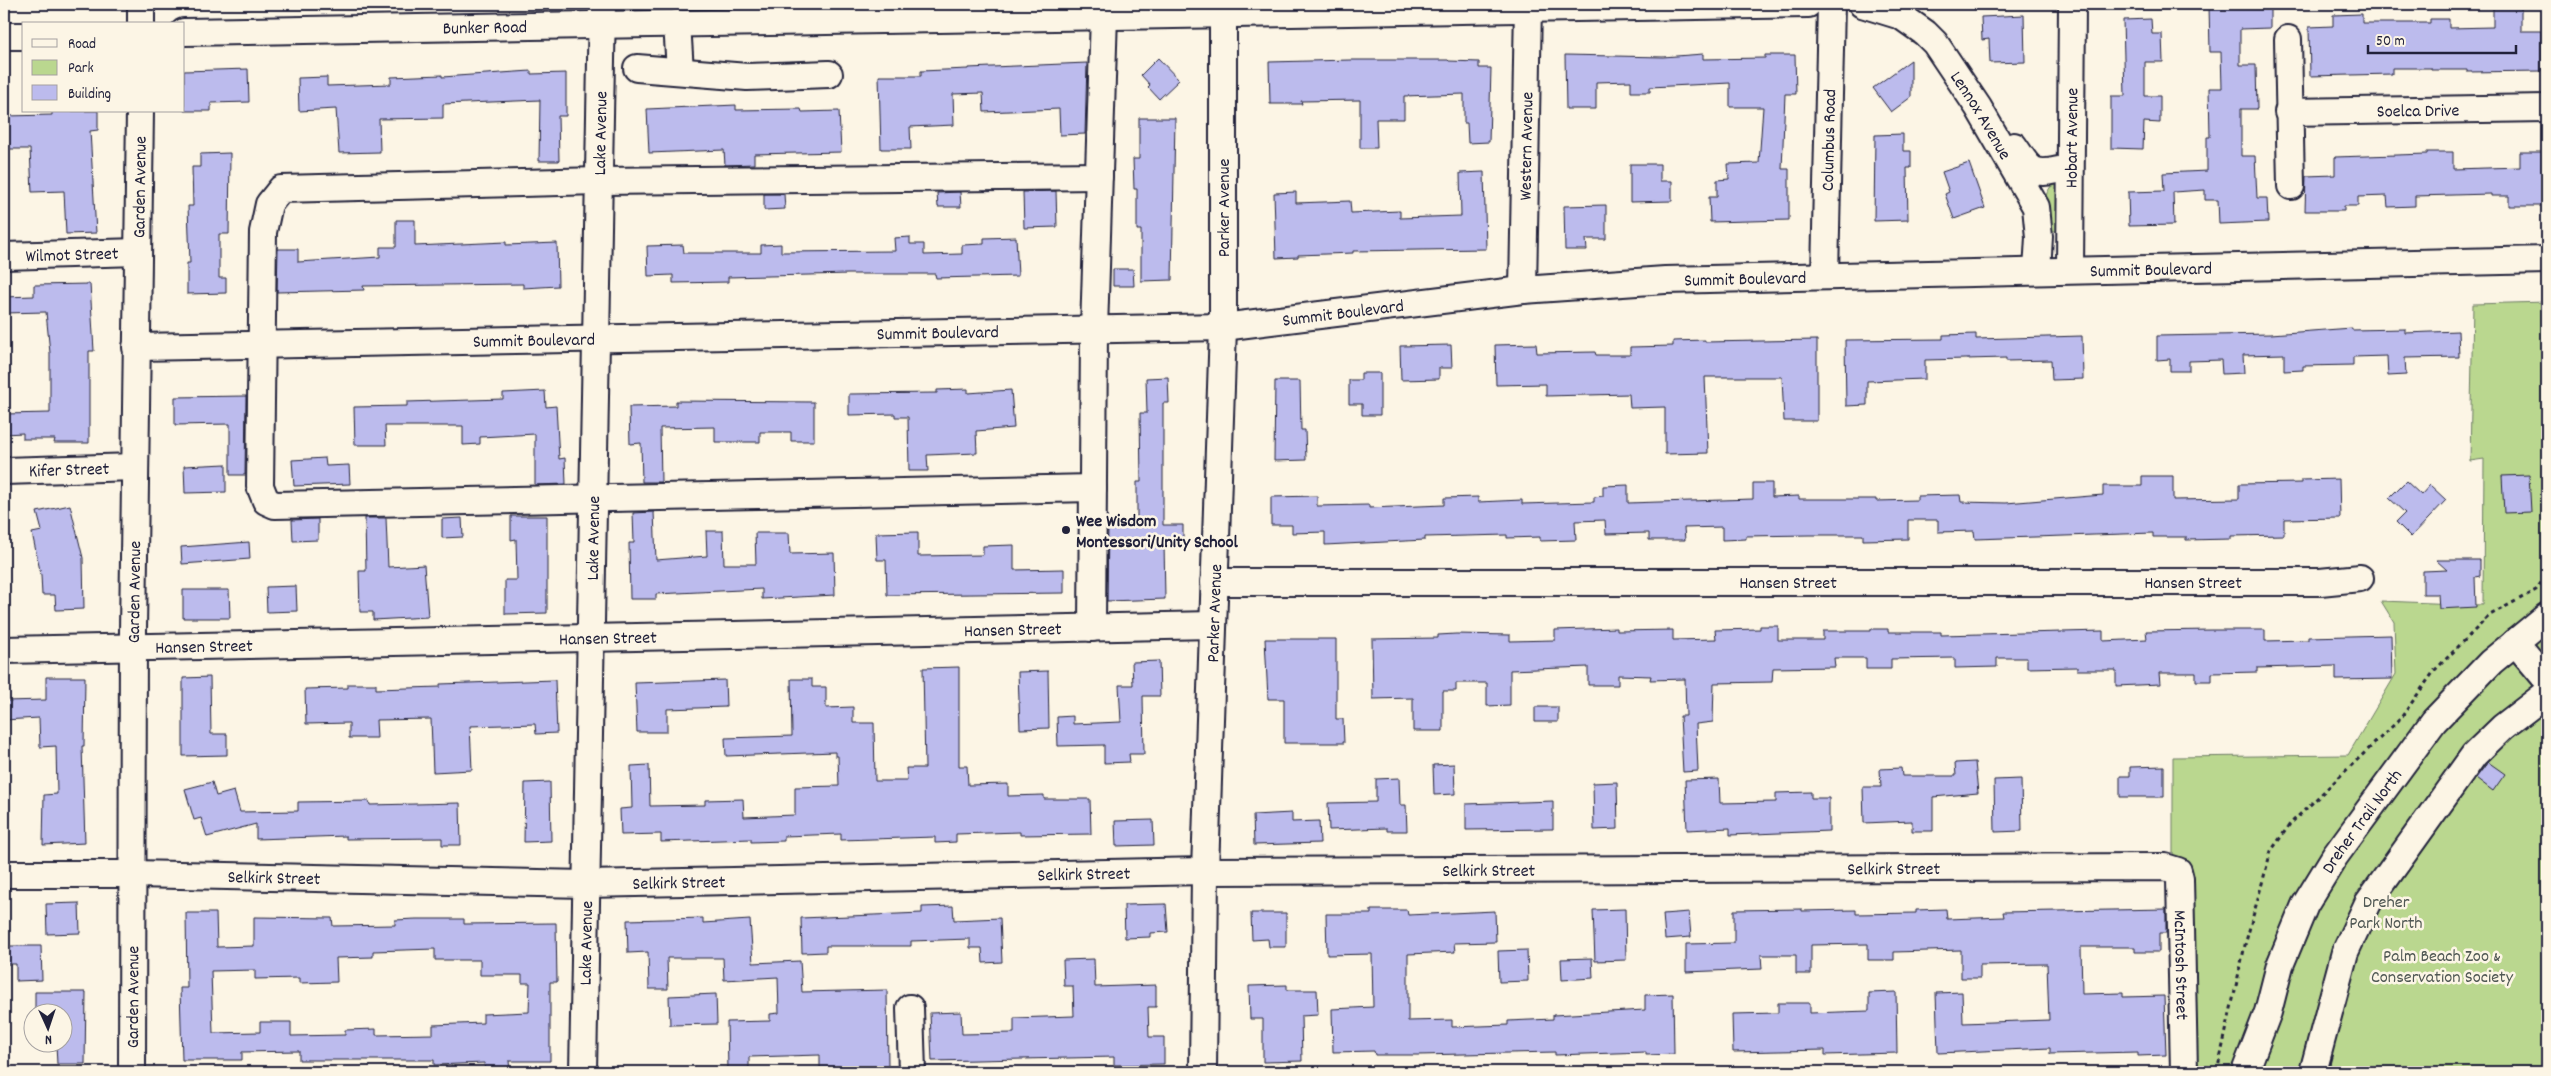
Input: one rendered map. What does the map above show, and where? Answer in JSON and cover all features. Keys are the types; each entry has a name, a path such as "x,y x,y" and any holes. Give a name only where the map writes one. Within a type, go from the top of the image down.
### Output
{"street":[{"path":"140,22 141,4"},
{"name":"Bunker Road","path":"185,32 602,14 677,23 1104,15 1223,8 1808,4"},
{"name":"Columbus Road","path":"1825,275 1831,4"},
{"name":"Lennox Avenue","path":"1862,4 1901,16 1925,33 1935,43 1978,107 2034,203 2039,237 2037,271"},
{"name":"Hobart Avenue","path":"2070,270 2072,4"},
{"name":"Western Avenue","path":"1523,290 1528,6"},
{"name":"Parker Avenue","path":"1203,1072 1205,872 1223,327 1223,8"},
{"name":"Lake Avenue","path":"583,1072 602,14"},
{"path":"1092,628 1094,330 1104,15"},
{"path":"677,23 680,71"},
{"path":"4,36 22,36"},
{"path":"2288,39 2291,186"},
{"path":"637,68 747,77 829,74"},
{"path":"1978,107 2005,133 2030,169 2041,173 2058,170"},
{"name":"Soelca Drive","path":"2288,112 2547,108"},
{"name":"Garden Avenue","path":"132,1072 133,646 140,112"},
{"path":"2034,203 2040,185 2058,170 2070,133"},
{"path":"1093,488 275,505 266,501 260,486 264,345 261,289 263,232 269,204 281,189 598,181 1099,176"},
{"name":"Wilmot Street","path":"4,256 138,252"},
{"name":"Summit Boulevard","path":"136,347 1223,327 1523,290 1665,280 2547,260"},
{"name":"Kifer Street","path":"4,471 135,467"},
{"name":"Hansen Street","path":"1214,582 2320,582 2360,578"},
{"name":"Dreher Trail North","path":"2245,1072 2290,939 2305,905 2334,856 2434,721 2491,662 2547,616"},
{"name":"Hansen Street","path":"4,650 1213,625"},
{"path":"2515,642 2547,680"},
{"path":"2313,1072 2345,952 2368,903 2474,755 2503,727 2547,693"},
{"name":"Selkirk Street","path":"4,874 133,874 586,884 1205,872 2165,867"},
{"name":"McIntosh Street","path":"2165,867 2178,871 2180,879 2184,1072"},
{"path":"910,1008 912,1072"}],"green space":[{"path":"2059,179 2063,231 2045,231 2044,209 2046,196 2053,184"},
{"name":"Dreher Park North","path":"2547,302 2547,1072 2173,1072 2173,757 2348,755 2396,674 2394,622 2381,601 2483,605 2484,459 2470,461 2473,304"}],"building":[{"path":"2270,4 2270,28 2240,29 2240,65 2256,65 2257,109 2241,109 2241,156 2255,156 2257,198 2267,198 2268,222 2219,224 2218,200 2205,200 2205,190 2173,192 2174,225 2129,226 2128,192 2164,191 2163,173 2207,171 2207,137 2210,137 2209,88 2222,88 2221,52 2210,52 2209,5"},
{"path":"2493,4 2521,4 2521,31 2541,31 2541,71 2467,72 2467,70 2431,70 2431,68 2392,68 2392,74 2310,76 2309,27 2333,26 2333,15 2362,14 2362,23 2430,23 2430,19 2449,19 2449,28 2493,27"},
{"path":"2024,15 2025,62 1990,63 1989,39 1982,40 1981,17"},
{"path":"2151,19 2152,34 2162,34 2163,62 2145,62 2145,96 2160,96 2160,123 2144,122 2143,149 2111,148 2111,96 2125,96 2123,20"},
{"path":"1703,54 1703,59 1765,58 1765,55 1795,55 1796,94 1785,94 1782,169 1789,169 1789,220 1710,222 1709,197 1717,197 1717,180 1729,179 1728,164 1759,163 1763,107 1730,107 1730,83 1650,87 1650,92 1631,92 1631,81 1596,82 1596,109 1566,109 1565,55 1663,57"},
{"path":"1158,58 1179,80 1159,99 1148,87 1150,85 1141,75"},
{"path":"1448,60 1479,62 1479,68 1491,68 1489,142 1468,143 1467,123 1464,123 1464,94 1404,96 1404,119 1376,119 1377,148 1360,148 1360,100 1301,101 1302,104 1270,104 1269,62"},
{"path":"1911,60 1911,97 1891,112 1873,88"},
{"path":"1087,63 1085,134 1060,135 1059,109 984,112 983,93 953,94 954,125 910,127 911,149 881,149 879,76 921,76 921,71"},
{"path":"248,69 249,102 211,103 211,111 185,111 185,71"},
{"path":"531,71 531,74 566,73 566,116 558,116 559,161 539,161 540,100 443,104 443,118 379,119 380,152 339,153 336,109 299,111 298,78 327,77 327,86 391,84 391,77 442,75 442,77"},
{"path":"736,105 736,110 801,109 802,112 839,111 841,152 754,154 754,164 725,165 724,150 649,153 647,109"},
{"path":"52,112 98,112 98,130 90,131 96,233 66,234 64,191 32,192 30,149 6,149 6,116 52,115"},
{"path":"1139,118 1175,118 1172,280 1141,281 1141,230 1137,230 1137,189 1134,189 1133,159 1139,159"},
{"path":"1903,134 1903,151 1911,151 1911,168 1907,168 1908,220 1874,221 1875,135"},
{"path":"2427,152 2453,152 2453,169 2520,167 2520,152 2542,152 2542,206 2509,206 2509,196 2491,196 2491,194 2415,196 2415,206 2388,207 2387,196 2358,197 2358,206 2344,206 2344,211 2305,211 2306,176 2335,175 2335,157 2427,154"},
{"path":"230,153 229,234 219,234 219,278 226,278 226,293 187,294 187,263 190,263 188,206 193,206 192,167 200,167 200,154"},
{"path":"1969,163 1985,208 1954,219 1945,194 1949,192 1942,172"},
{"path":"1630,164 1660,164 1660,181 1672,181 1672,201 1630,202"},
{"path":"1484,172 1486,249 1353,251 1353,253 1298,255 1298,257 1276,258 1274,193 1296,192 1296,203 1350,201 1351,213 1400,211 1400,218 1461,216 1460,173"},
{"path":"1056,191 1057,227 1024,228 1023,192"},
{"path":"960,192 961,207 938,207 937,193"},
{"path":"764,194 784,194 785,209 764,210"},
{"path":"1606,205 1606,239 1586,239 1587,250 1565,250 1564,206"},
{"path":"396,220 415,220 415,246 506,242 506,245 557,243 558,286 523,288 523,284 363,286 364,290 277,292 278,249 298,249 298,262 380,257 380,247 396,247"},
{"path":"910,237 910,244 924,244 924,255 962,254 962,245 984,244 984,238 1016,237 1018,276 936,278 935,274 849,274 728,277 728,282 673,283 673,275 648,276 647,246 683,245 684,253 761,253 761,245 781,244 781,252 895,251 894,238"},
{"path":"1113,269 1133,269 1134,286 1113,286"},
{"path":"90,284 94,351 89,351 89,443 54,443 55,439 23,439 23,433 4,434 4,414 50,413 50,353 46,312 4,313 4,297 34,296 34,285"},
{"path":"2352,328 2352,330 2405,329 2405,333 2458,331 2459,357 2405,358 2406,375 2388,376 2387,356 2353,357 2353,365 2303,366 2303,370 2284,371 2284,354 2243,355 2244,373 2222,374 2221,360 2189,361 2189,371 2170,371 2170,359 2157,360 2157,336 2271,334"},
{"path":"1976,334 1976,339 2082,336 2083,379 2052,380 2051,360 2006,361 2006,358 1925,360 1925,379 1867,381 1867,405 1846,406 1845,340 1943,339 1943,335"},
{"path":"1705,340 1705,342 1817,340 1817,421 1784,421 1782,377 1705,377 1708,453 1665,454 1665,407 1630,408 1629,394 1546,396 1546,384 1496,385 1495,345 1536,344 1537,353 1595,352 1596,355 1630,355 1630,347 1673,346 1673,341"},
{"path":"1451,345 1452,368 1439,368 1439,379 1401,380 1400,346"},
{"path":"1361,373 1380,373 1380,415 1362,415 1362,404 1349,404 1349,380 1361,380"},
{"path":"1168,377 1169,403 1163,403 1163,525 1183,525 1183,543 1164,543 1165,599 1107,601 1108,524 1137,523 1137,482 1141,482 1140,413 1147,413 1146,378"},
{"path":"1275,381 1300,381 1301,430 1305,430 1306,460 1274,461"},
{"path":"968,389 968,393 1011,390 1014,428 976,431 977,453 927,455 928,471 909,471 908,417 895,417 895,414 849,415 849,394 937,393 937,390"},
{"path":"545,391 546,407 556,406 559,459 565,458 566,484 535,485 535,434 480,437 480,444 463,445 463,426 385,426 386,445 355,445 354,407 407,406 407,402 503,399 503,393"},
{"path":"246,396 245,475 230,475 230,424 175,425 175,397"},
{"path":"676,401 814,402 814,441 791,441 791,432 760,432 760,442 715,442 715,427 660,428 661,482 642,482 641,443 630,444 629,407 676,406"},
{"path":"325,458 326,466 349,465 350,484 294,486 292,460"},
{"path":"226,464 226,492 185,493 184,466"},
{"path":"2529,475 2531,512 2504,513 2502,476"},
{"path":"2142,476 2173,476 2173,500 2239,499 2239,484 2302,483 2302,480 2339,479 2340,518 2284,519 2284,535 2231,536 2231,539 2186,540 2186,537 2153,537 2153,533 1975,539 1974,531 1938,532 1938,520 1908,520 1908,539 1863,540 1863,535 1809,535 1746,536 1746,539 1722,540 1722,527 1684,528 1685,540 1649,540 1649,533 1606,534 1605,520 1575,521 1576,540 1540,541 1540,537 1507,538 1507,535 1425,537 1425,540 1325,545 1325,532 1292,533 1292,525 1271,525 1271,497 1317,496 1317,506 1369,505 1369,508 1444,505 1444,498 1478,497 1478,502 1522,500 1522,504 1594,502 1594,497 1603,496 1603,486 1628,485 1628,503 1753,499 1753,483 1772,483 1772,497 1799,496 1799,499 1876,499 1876,501 1917,500 1917,496 1960,495 1961,502 2006,503 2103,495 2103,486 2142,486"},
{"path":"2406,481 2421,495 2430,485 2446,500 2411,537 2396,522 2405,513 2389,498"},
{"path":"70,505 83,558 84,609 56,610 55,595 42,595 41,575 32,533 42,531 37,512"},
{"path":"654,512 656,560 707,556 706,531 723,531 724,564 756,564 755,533 789,533 790,554 834,553 835,595 762,599 762,589 656,594 656,599 630,599 629,543 634,543 633,513"},
{"path":"511,516 547,516 547,613 505,614 505,580 517,580 516,539 511,540"},
{"path":"365,518 386,518 388,567 424,565 428,617 373,620 373,612 360,612 359,571 366,571"},
{"path":"462,518 463,537 442,538 442,519"},
{"path":"318,519 318,540 293,541 292,520"},
{"path":"918,532 918,556 983,555 983,546 1014,545 1014,570 1064,569 1064,593 887,595 886,560 877,560 876,533"},
{"path":"249,542 250,559 182,564 181,547"},
{"path":"2436,560 2480,560 2480,576 2475,577 2476,607 2439,609 2438,594 2423,594 2423,571 2447,570"},
{"path":"296,586 297,611 267,612 266,587"},
{"path":"183,590 229,590 230,618 183,618"},
{"path":"1760,626 1778,626 1778,640 1823,640 1823,631 1871,631 1871,629 1888,629 1888,632 1941,632 1941,635 2103,631 2103,641 2147,639 2146,631 2265,630 2265,641 2308,640 2308,637 2391,635 2392,679 2336,680 2336,666 2257,668 2257,672 2212,673 2212,681 2196,681 2196,673 2159,673 2160,684 2116,686 2116,670 2077,670 2077,667 2027,668 2027,658 1997,658 1997,667 1955,668 1955,658 1891,659 1891,669 1866,669 1866,658 1834,658 1835,667 1773,668 1772,682 1714,683 1713,722 1696,724 1698,771 1683,772 1680,716 1686,716 1685,679 1650,680 1651,676 1618,675 1618,685 1588,685 1588,667 1510,670 1510,705 1487,706 1487,683 1456,683 1456,691 1443,691 1443,731 1413,731 1413,698 1373,699 1372,639 1438,638 1438,635 1456,634 1510,635 1510,641 1555,640 1555,630 1617,628 1617,631 1673,630 1673,640 1716,639 1715,630 1760,629"},
{"path":"1265,639 1336,639 1336,719 1343,719 1344,743 1284,743 1284,699 1268,699"},
{"path":"1159,661 1160,696 1143,696 1144,754 1129,754 1130,762 1104,763 1104,745 1058,746 1057,717 1073,716 1073,724 1121,722 1119,685 1133,685 1132,662"},
{"path":"959,667 959,766 967,766 968,785 1008,784 1008,796 1044,795 1044,799 1090,799 1091,834 1020,835 1020,832 956,834 956,842 935,843 935,837 841,840 841,834 784,836 784,841 751,842 751,839 661,842 661,834 621,835 620,809 632,808 631,766 649,765 650,806 705,805 705,800 743,799 744,817 795,815 795,787 839,786 838,756 835,756 835,752 726,756 725,738 792,736 791,679 812,679 812,687 826,687 826,708 853,707 853,723 874,723 875,781 907,781 906,768 925,768 923,668"},
{"path":"1048,671 1049,728 1020,729 1018,672"},
{"path":"46,677 85,677 84,746 82,746 85,843 43,845 44,795 57,794 56,746 40,747 39,718 4,720 4,701 46,700"},
{"path":"210,677 211,734 227,734 227,755 183,756 183,678"},
{"path":"555,680 557,733 536,734 535,724 470,726 472,770 433,772 431,719 376,720 377,738 349,738 349,723 306,724 305,689 348,688 348,684 376,684 376,689 440,687 440,684"},
{"path":"725,680 726,707 667,709 667,732 637,732 635,683"},
{"path":"1535,707 1558,707 1558,722 1535,722"},
{"path":"1975,762 1978,793 1933,797 1933,831 1912,831 1912,821 1864,823 1863,787 1881,787 1880,769 1901,768 1902,776 1956,776 1955,763"},
{"path":"2488,762 2505,774 2493,791 2476,778"},
{"path":"1454,764 1455,794 1434,795 1433,765"},
{"path":"2164,766 2164,797 2120,797 2120,776 2130,776 2130,767"},
{"path":"1399,778 1400,805 1406,805 1407,831 1387,831 1387,828 1329,830 1328,803 1376,802 1376,779"},
{"path":"1719,779 1720,803 1776,802 1776,793 1811,792 1811,798 1829,798 1829,831 1730,835 1730,828 1687,830 1685,780"},
{"path":"2021,779 2022,831 1995,832 1994,780"},
{"path":"212,782 216,796 234,791 240,812 298,811 298,802 369,801 370,805 460,803 461,845 442,845 442,838 346,839 346,836 256,839 256,824 207,837 201,818 194,820 185,789"},
{"path":"550,782 551,841 524,842 525,783"},
{"path":"1617,782 1618,829 1594,830 1593,783"},
{"path":"1553,801 1553,829 1466,830 1466,804"},
{"path":"1292,813 1292,822 1319,821 1320,843 1254,845 1253,815"},
{"path":"1153,820 1154,845 1116,846 1115,821"},
{"path":"79,903 80,933 47,934 46,904"},
{"path":"1166,904 1168,932 1150,933 1150,937 1125,938 1124,905"},
{"path":"953,906 954,920 1000,918 1002,962 983,963 982,948 970,948 970,939 911,941 911,946 826,946 826,952 802,953 801,918 922,913 922,907"},
{"path":"1625,909 1626,960 1595,961 1593,910"},
{"path":"1802,909 1802,911 1856,910 1856,914 1916,913 1916,910 1946,909 1947,919 2004,917 2003,912 2166,909 2166,933 2159,933 2159,952 2135,952 2135,947 2081,947 2082,994 2123,993 2123,997 2164,996 2166,1055 2138,1056 2138,1052 2050,1054 2050,1048 1938,1053 1936,993 1962,992 1963,1023 2049,1020 2047,964 1980,965 1980,978 1961,978 1961,950 1894,952 1894,960 1868,960 1868,944 1811,945 1811,974 1796,974 1796,955 1761,955 1762,969 1686,972 1686,944 1734,943 1734,910"},
{"path":"1371,910 1407,910 1408,915 1495,911 1496,942 1454,943 1455,952 1408,954 1408,1021 1452,1020 1452,1027 1508,1025 1508,1021 1553,1019 1553,1015 1645,1010 1645,995 1673,994 1674,1054 1646,1055 1646,1052 1555,1055 1555,1052 1375,1055 1374,1051 1333,1052 1332,1009 1373,1007 1372,954 1327,955 1326,914 1371,914"},
{"path":"1689,912 1691,937 1665,939 1663,914"},
{"path":"186,913 216,913 217,947 254,946 254,917 332,918 333,926 395,925 395,920 416,919 464,919 464,924 556,923 557,982 550,982 550,1061 509,1061 510,1071 485,1072 484,1063 434,1065 434,1060 299,1060 299,1051 242,1052 242,1060 182,1060 180,988 187,988","holes":["435,949 435,960 480,960 480,975 522,975 522,983 530,983 529,1012 483,1014 483,1023 433,1025 433,1034 376,1035 376,1029 345,1030 345,1035 291,1036 291,1022 260,1022 260,1032 213,1033 211,971 255,970 255,979 299,978 299,983 337,982 336,958 373,957 373,951"]},
{"path":"1251,913 1286,913 1286,947 1269,947 1268,939 1252,940"},
{"path":"703,918 703,923 750,920 753,963 800,961 802,992 887,990 888,1067 820,1068 820,1055 749,1057 749,1069 728,1070 727,1022 770,1021 770,1014 779,1013 778,977 724,980 723,958 667,958 668,989 649,989 648,952 628,953 627,920"},
{"path":"4,946 41,946 42,980 16,981 16,964 4,964"},
{"path":"1527,950 1528,981 1499,982 1498,951"},
{"path":"1592,958 1593,978 1562,980 1561,959"},
{"path":"1094,959 1095,987 1156,985 1156,1007 1148,1007 1149,1037 1164,1037 1164,1064 1114,1065 1114,1057 932,1061 930,1013 961,1012 962,1034 1014,1033 1014,1018 1074,1016 1073,986 1064,986 1063,960"},
{"path":"1287,985 1287,990 1317,990 1318,1015 1301,1016 1302,1061 1263,1062 1263,1019 1250,1019 1249,986"},
{"path":"35,992 86,992 85,1064 57,1064 56,1054 72,1054 72,1004 35,1004"},
{"path":"1896,992 1897,1053 1825,1055 1825,1050 1733,1052 1732,1014 1778,1013 1778,1003 1810,1003 1810,1013 1869,1011 1869,993"},
{"path":"716,994 717,1024 670,1025 669,996"}],"place":[{"name":"Wee Wisdom Montessori/Unity School","path":"1066,530"}],"park label":[{"name":"Palm Beach Zoo & Conservation Society","path":"2442,965"}]}
